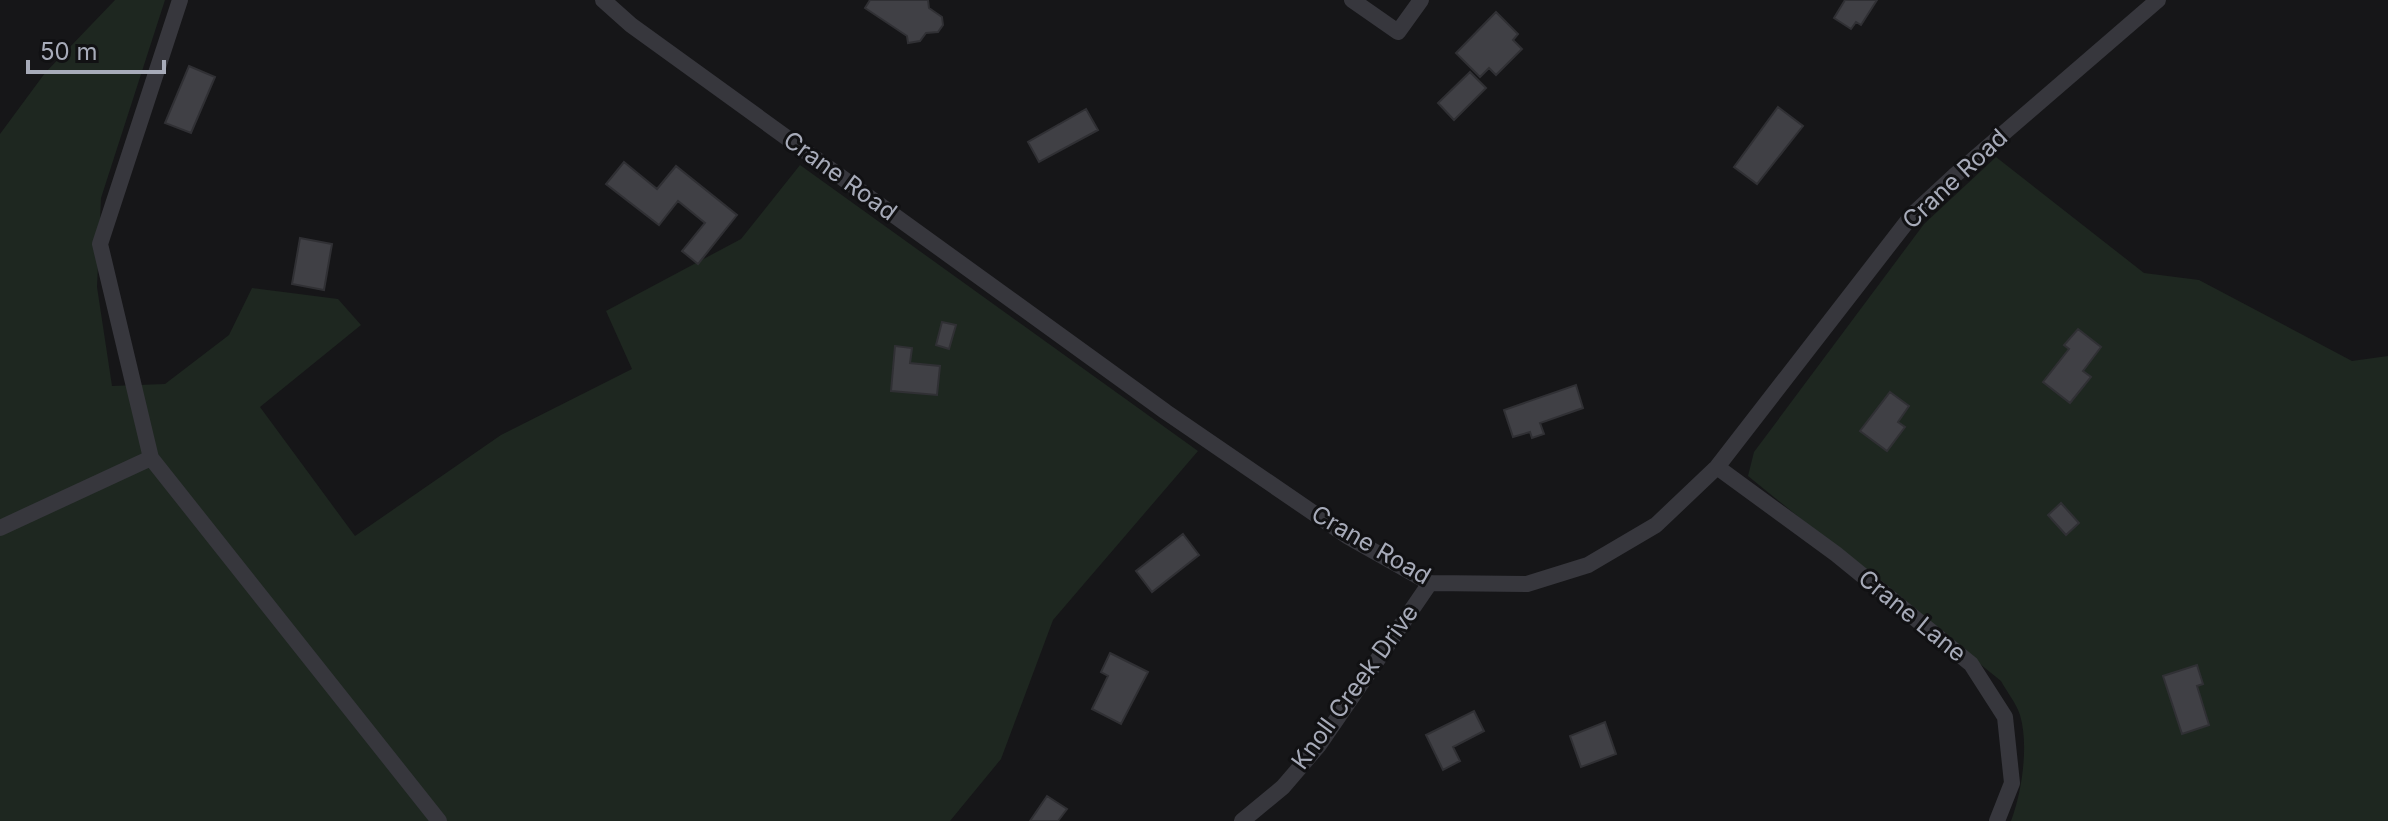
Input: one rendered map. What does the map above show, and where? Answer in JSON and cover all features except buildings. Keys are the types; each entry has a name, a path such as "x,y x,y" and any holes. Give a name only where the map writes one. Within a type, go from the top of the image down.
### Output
{"street":[{"path":"180,0 100,244 151,458 439,821"},
{"name":"Crane Road","path":"603,0 643,34 1166,412 1347,536 1430,583 1527,584 1588,565 1656,525 1717,467 1913,214 2158,0"},
{"path":"1352,0 1398,32 1421,0"},
{"path":"0,528 151,458"},
{"name":"Crane Lane","path":"1717,467 1836,554 1971,664 2005,717 2012,783 1997,821"},
{"name":"Knoll Creek Drive","path":"1242,821 1283,787 1319,745 1430,583"}],"shaded area":[{"path":"115,0 165,0 101,198 97,287 112,386 165,384 229,335 252,288 338,299 361,325 260,407 355,536 501,435 632,369 606,311 741,239 800,165 1198,451 1053,620 1001,759 950,821 0,821 0,134 45,73"},
{"path":"1996,157 2144,273 2199,280 2352,361 2388,356 2388,821 2011,821 2021,783 2024,740 2018,711 2001,681 1748,476 1754,452 1924,224"}]}
